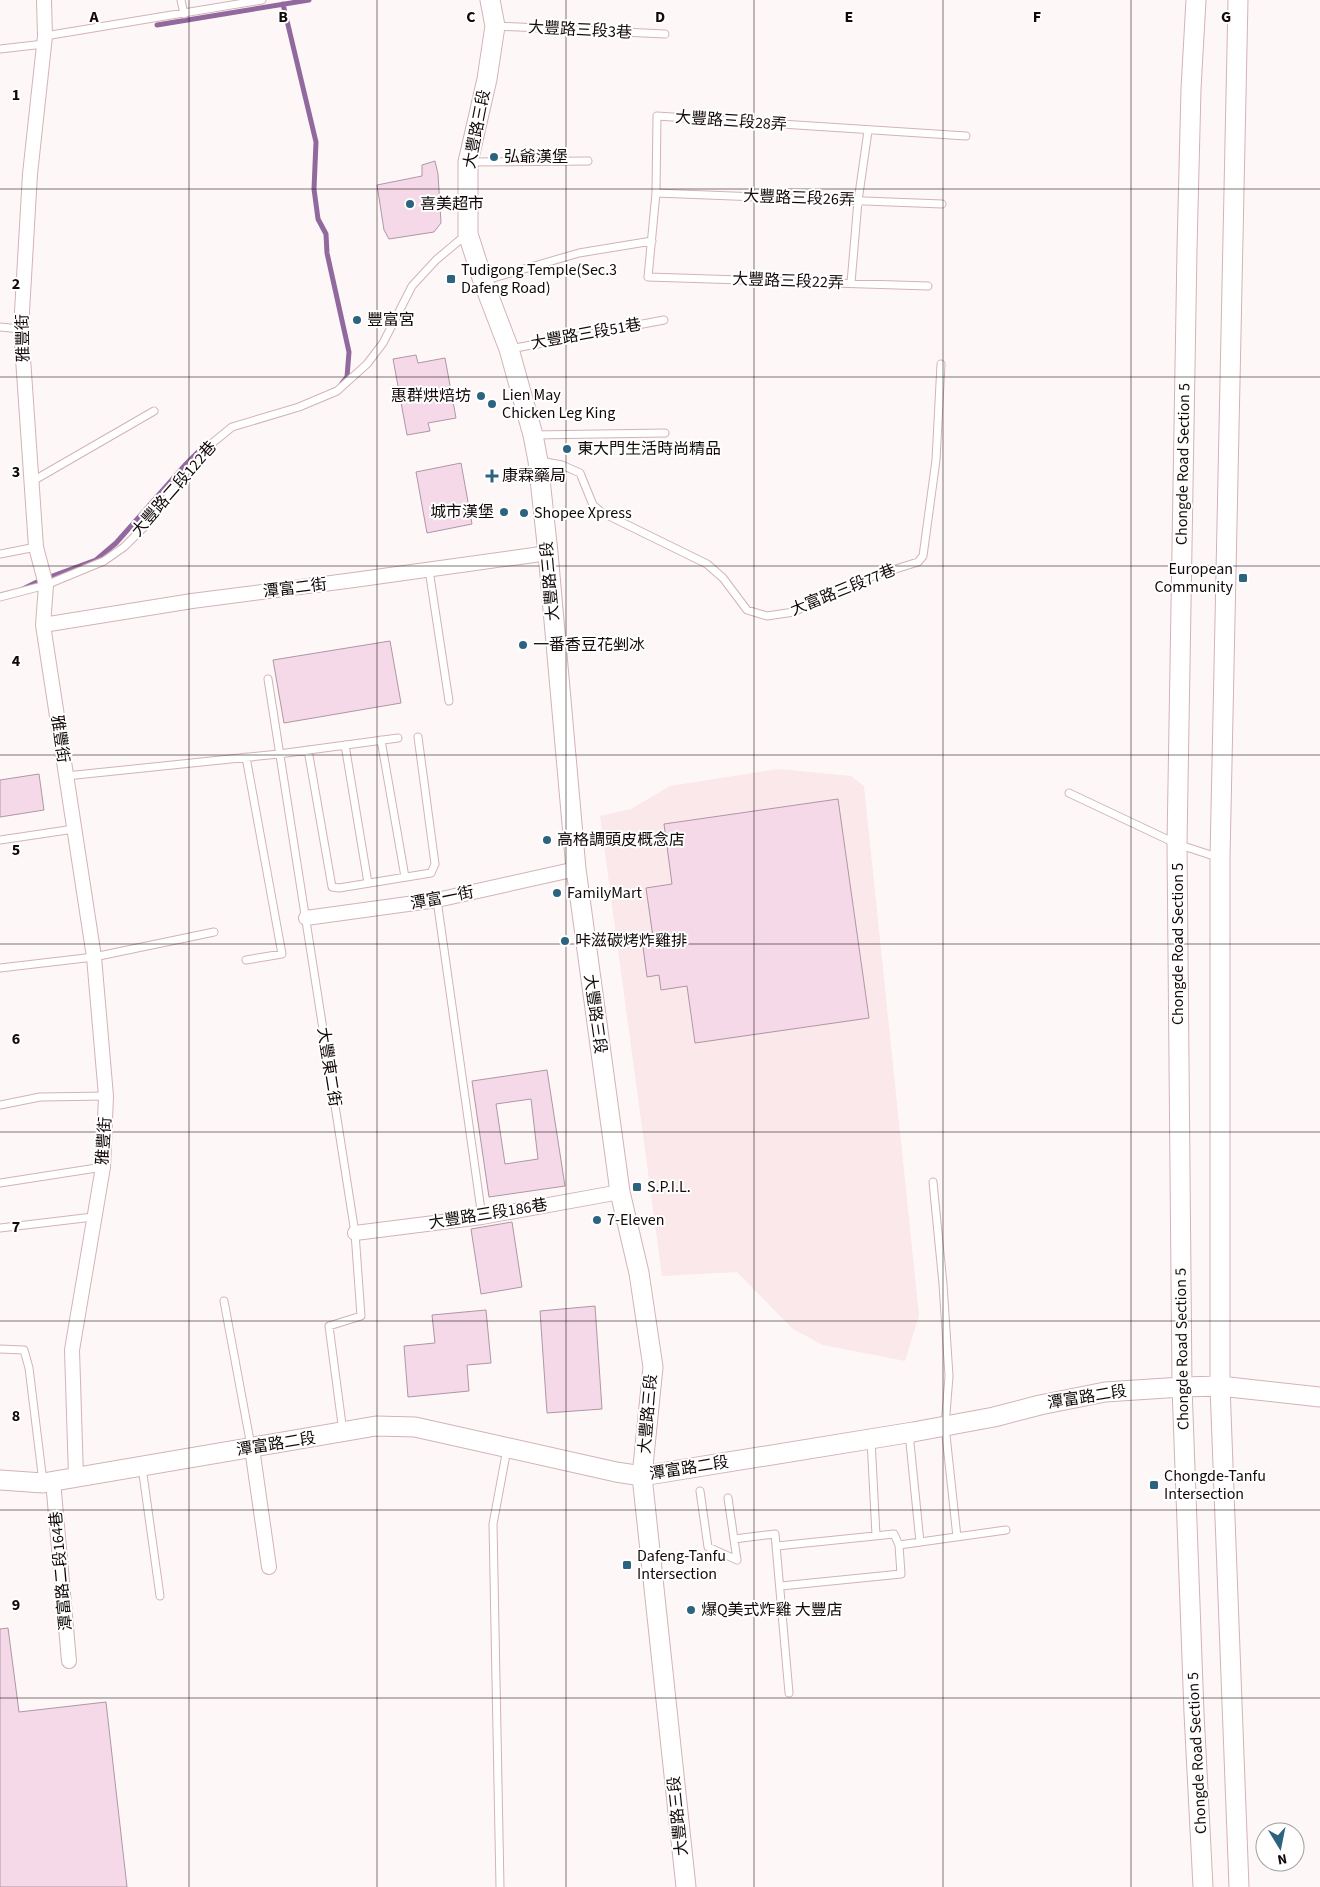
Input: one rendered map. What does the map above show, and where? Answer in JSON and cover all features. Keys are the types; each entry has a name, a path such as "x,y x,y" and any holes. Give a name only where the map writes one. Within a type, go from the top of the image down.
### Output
{"street":[{"name":"雅豐街","path":"44,0 44,40 30,174 20,329 36,547 46,585 43,625 94,956 106,1096 103,1167 93,1217 72,1350 76,1477"},
{"name":"大豐路三段","path":"490,0 495,26 488,79 468,162 468,234 483,281 509,349 533,435 538,461 576,869 620,1192 639,1273 653,1368 642,1476 686,1887"},
{"name":"Chongde Road Section 5","path":"1196,0 1187,249 1177,844 1182,1387 1194,1713 1203,1887"},
{"path":"1238,0 1220,858 1220,1386 1240,1887"},
{"name":"潭富二街","path":"43,625 192,601 548,553"},
{"name":"潭富一街","path":"306,918 437,900 576,869"},
{"name":"大豐路三段186巷","path":"355,1233 482,1217 620,1192"},
{"name":"潭富路二段","path":"0,1480 48,1482 344,1433 376,1426 414,1427 616,1472 642,1476 871,1440 1105,1392 1220,1386 1320,1397"},
{"path":"252,1448 269,1567"},
{"name":"潭富路二段164巷","path":"48,1482 70,1661"}],"lane":[{"path":"181,0 184,14"},
{"path":"0,49 262,0"},
{"name":"大豐路三段3巷","path":"495,26 665,34"},
{"name":"大豐路三段28弄","path":"648,276 656,193 657,116 966,136"},
{"path":"851,283 858,201 868,131"},
{"path":"468,162 588,161"},
{"name":"大豐路三段26弄","path":"656,193 942,204"},
{"name":"大豐路二段122巷","path":"0,597 46,585 104,561 124,548 146,525 205,449 232,427 300,407 337,391 367,364 383,343 412,286 436,260 468,234"},
{"path":"483,281 579,253 652,240"},
{"name":"大豐路三段22弄","path":"648,276 928,286"},
{"name":"大豐路三段51巷","path":"509,349 664,320"},
{"path":"0,327 20,329"},
{"name":"大富路三段77巷","path":"538,461 562,465 580,472 593,505 601,512 706,564 723,578 747,610 767,616 794,612 848,584 918,562 924,556 936,460 941,364"},
{"path":"31,482 154,411"},
{"path":"533,435 665,433"},
{"path":"0,554 36,547"},
{"path":"429,570 449,701"},
{"name":"大豐東二街","path":"268,679 355,1233 361,1316 328,1326 344,1433"},
{"path":"308,750 332,887 339,888 431,873 435,864 418,737"},
{"path":"66,776 279,754 398,738"},
{"path":"381,740 405,877"},
{"path":"345,745 368,883"},
{"path":"246,757 282,954 246,960"},
{"path":"1069,792 1177,844 1220,858"},
{"path":"0,840 74,829"},
{"path":"437,900 482,1217"},
{"path":"0,968 94,956 214,932"},
{"path":"0,1105 40,1097 106,1096"},
{"path":"0,1183 103,1167"},
{"path":"933,1182 943,1284 949,1376 945,1426 956,1537"},
{"path":"0,1228 93,1217"},
{"path":"224,1301 252,1448"},
{"path":"0,1349 24,1350 29,1368 48,1482"},
{"path":"909,1433 920,1542"},
{"path":"871,1440 876,1535"},
{"path":"500,1887 493,1524 507,1448"},
{"path":"142,1466 160,1596"},
{"path":"700,1491 708,1547 737,1560 728,1498"},
{"path":"899,1544 1006,1530"},
{"path":"734,1539 775,1534 789,1693"},
{"path":"777,1546 894,1534 899,1544 901,1574 781,1586"}],"shaded area":[{"path":"778,769 851,776 864,786 919,1315 905,1361 823,1345 793,1329 737,1272 662,1276 600,816 631,809 670,786"}],"building":[{"name":"喜美超市","path":"435,161 438,174 441,223 434,232 389,239 384,230 377,185 422,176 422,165"},
{"path":"416,355 418,363 445,358 456,418 428,423 430,431 407,435 393,359"},
{"path":"461,463 472,524 427,533 416,472"},
{"path":"390,641 401,703 284,723 273,660"},
{"path":"39,774 44,810 0,817 0,780"},
{"path":"838,799 869,1018 695,1043 687,986 661,990 659,975 647,977 642,939 653,937 646,888 672,884 664,824"},
{"path":"547,1070 565,1186 489,1197 472,1081","holes":["531,1099 538,1159 505,1164 496,1104"]},
{"path":"512,1222 522,1287 481,1294 471,1229"},
{"path":"595,1306 602,1409 547,1413 540,1311"},
{"path":"486,1310 491,1363 467,1365 469,1391 408,1397 404,1346 435,1343 432,1315"},
{"path":"8,1628 19,1712 106,1702 127,1887 0,1887 0,1629"}],"waterway":[{"path":"157,25 309,0"},
{"path":"283,4 316,142 314,189 318,219 326,234 327,253 349,352 347,377 342,383"},
{"path":"23,589 39,581 96,560 116,543 204,446"}],"place":[{"name":"弘爺漢堡","path":"494,157"},
{"name":"喜美超市","path":"410,204"},
{"name":"Tudigong Temple(Sec.3 Dafeng Road)","path":"451,279"},
{"name":"豐富宮","path":"357,320"},
{"name":"惠群烘焙坊","path":"481,396"},
{"name":"Lien May Chicken Leg King","path":"492,404"},
{"name":"東大門生活時尚精品","path":"567,449"},
{"name":"康霖藥局","path":"492,476"},
{"name":"城市漢堡","path":"504,512"},
{"name":"Shopee Xpress","path":"524,513"},
{"name":"European Community","path":"1243,578"},
{"name":"一番香豆花剉冰","path":"523,645"},
{"name":"高格調頭皮概念店","path":"547,840"},
{"name":"FamilyMart","path":"557,893"},
{"name":"咔滋碳烤炸雞排","path":"565,941"},
{"name":"S.P.I.L.","path":"637,1187"},
{"name":"7-Eleven","path":"597,1220"},
{"name":"Chongde-Tanfu Intersection","path":"1154,1485"},
{"name":"Dafeng-Tanfu Intersection","path":"627,1565"},
{"name":"爆Q美式炸雞 大豐店","path":"691,1610"}]}
